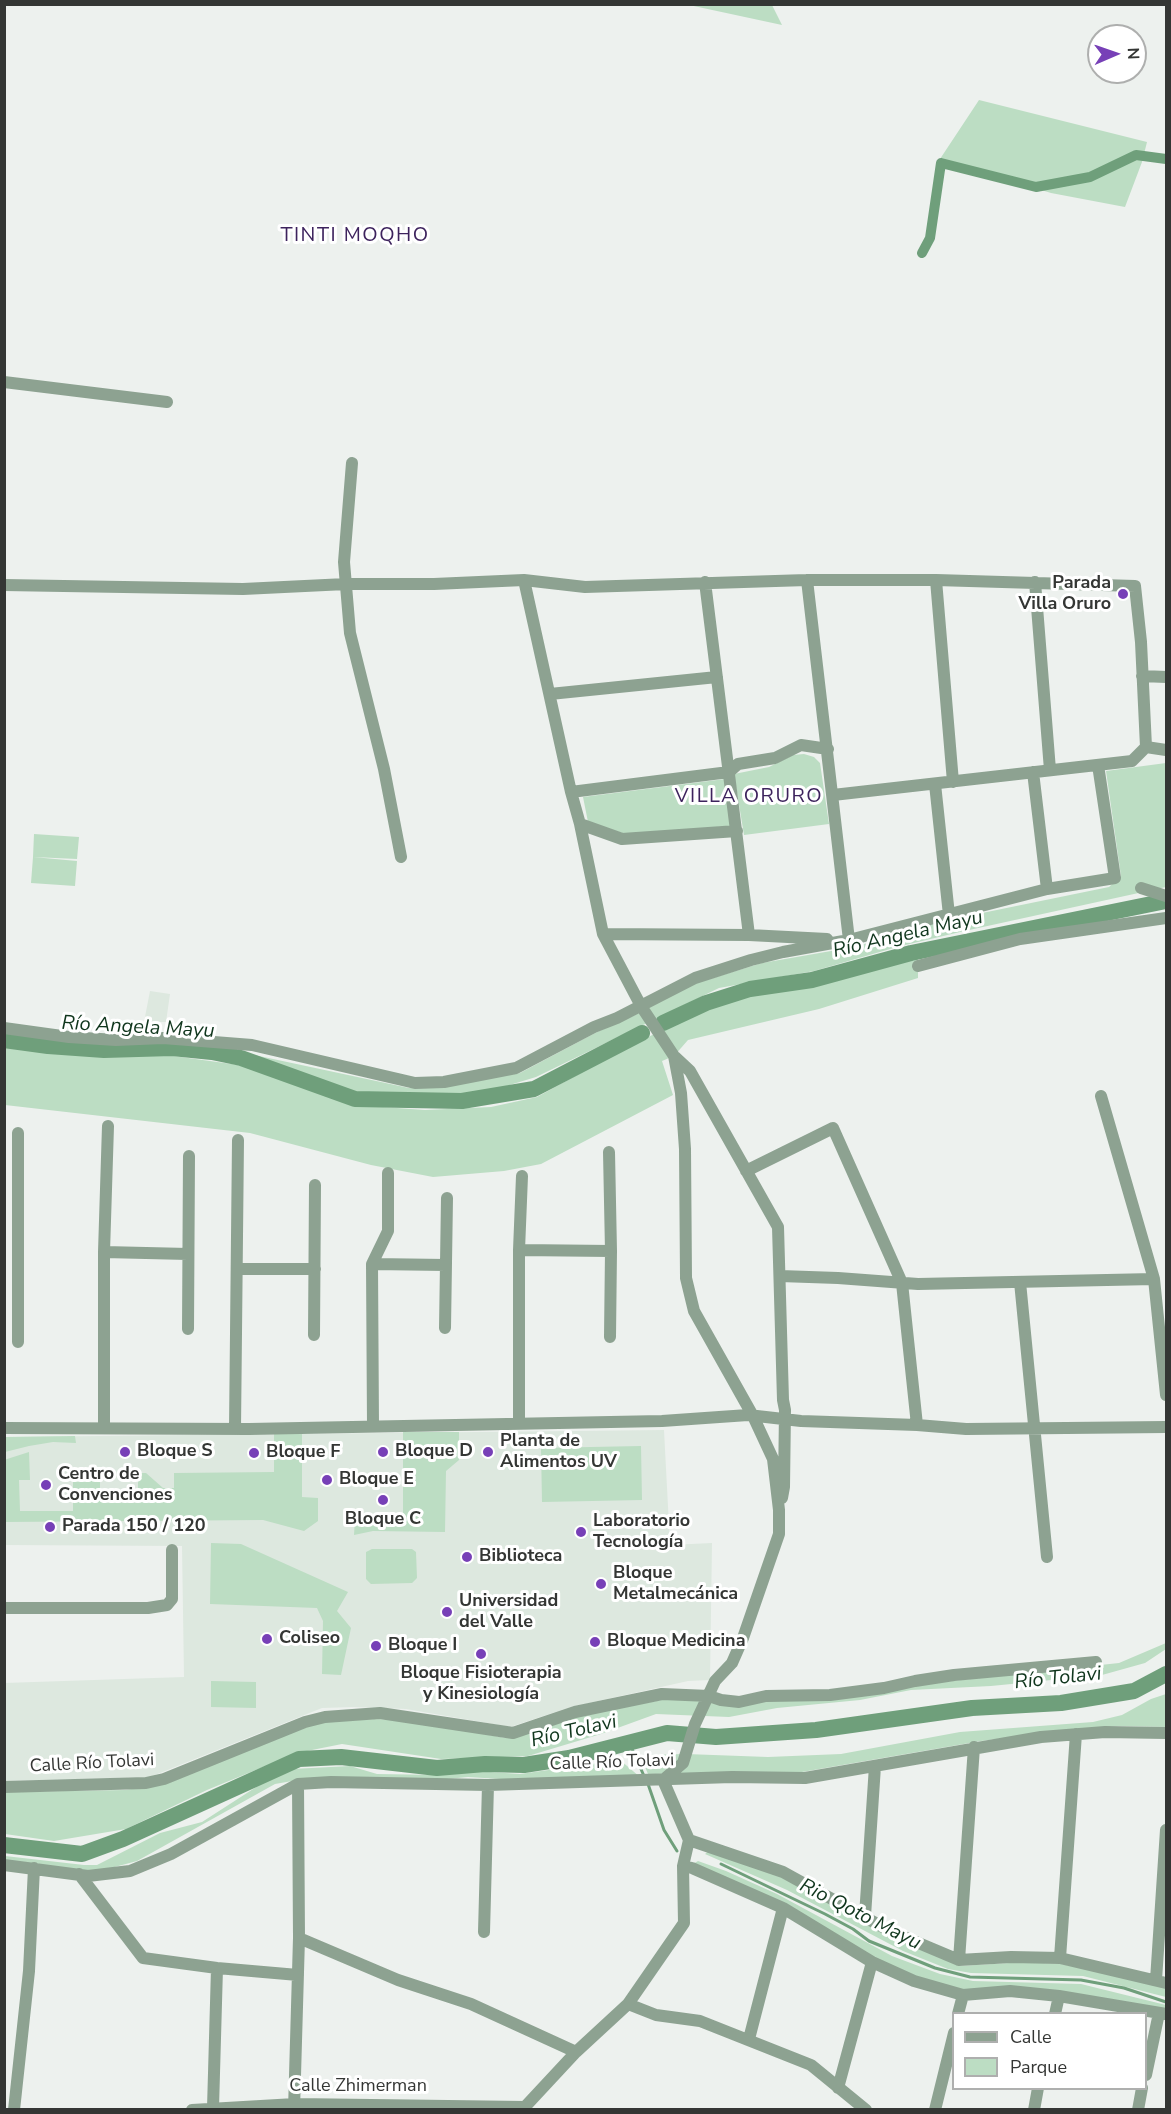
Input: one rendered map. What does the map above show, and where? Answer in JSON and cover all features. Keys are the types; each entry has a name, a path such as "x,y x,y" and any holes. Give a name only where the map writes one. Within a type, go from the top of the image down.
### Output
{"street":[{"path":"4,382 167,402"},
{"path":"352,463 344,562 350,633 384,769 401,857"},
{"path":"525,580 603,934 642,1006 674,1056 690,1071 778,1227 785,1419 784,1487 779,1510"},
{"path":"4,585 243,589 525,580 585,587 705,582 936,580 1135,586 1146,747 1132,761 833,795"},
{"path":"807,580 849,940"},
{"path":"936,580 953,782"},
{"path":"705,582 749,935"},
{"path":"1035,582 1050,770"},
{"path":"1142,676 1167,677"},
{"path":"550,694 717,677"},
{"path":"571,792 729,772 738,764 775,758 801,745 828,749"},
{"path":"1146,747 1167,750"},
{"path":"4,1028 69,1037 116,1040 163,1038 252,1045 415,1083 444,1082 516,1068 695,978 783,952 849,940 1047,889 1115,878 1098,765"},
{"path":"1033,772 1047,889"},
{"path":"935,784 949,915"},
{"path":"580,824 622,839 737,831"},
{"path":"1141,888 1167,896"},
{"path":"918,966 1020,939 1167,918"},
{"path":"603,934 749,935 849,940"},
{"path":"523,2108 576,2052 628,2004 684,1923 683,1866 689,1840 663,1780 683,1763 695,1724 715,1680 732,1663 779,1534 779,1510 773,1459 753,1416 694,1311 686,1278 685,1149 681,1092 674,1056"},
{"path":"1101,1096 1154,1279 1167,1395"},
{"path":"104,1428 104,1252 108,1126"},
{"path":"746,1171 833,1128 902,1283 917,1425"},
{"path":"18,1133 18,1342"},
{"path":"235,1429 238,1140"},
{"path":"609,1152 610,1337"},
{"path":"188,1329 189,1156"},
{"path":"373,1426 372,1264 388,1231 388,1173"},
{"path":"519,1423 519,1250 522,1176"},
{"path":"314,1335 315,1185"},
{"path":"445,1328 447,1198"},
{"path":"4,1232 19,1232"},
{"path":"519,1250 611,1251"},
{"path":"104,1252 188,1254"},
{"path":"372,1264 446,1265"},
{"path":"237,1269 315,1269"},
{"path":"780,1276 902,1283 1154,1279"},
{"path":"1020,1282 1047,1557"},
{"path":"4,1428 235,1429 753,1416 966,1429 1167,1427"},
{"path":"4,1608 148,1608 167,1605 172,1599 172,1550"},
{"name":"Calle Río Tolavi","path":"4,1787 146,1783 164,1779 305,1722 325,1718 380,1713 513,1733 575,1712 662,1694 709,1696 739,1702 776,1696 830,1695 954,1675 1096,1662"},
{"name":"Calle Río Tolavi","path":"4,1865 88,1876 130,1870 171,1854 298,1784 331,1782 488,1785 732,1777 804,1778 974,1748 1076,1734 1167,1732"},
{"path":"1060,1959 1076,1734"},
{"path":"959,1960 974,1748"},
{"path":"865,1916 874,1766"},
{"path":"295,2107 299,1938 298,1784"},
{"path":"484,1932 488,1785"},
{"path":"689,1840 783,1872 890,1931 959,1960 1060,1959 1161,1982 1167,1830"},
{"path":"683,1866 783,1908 872,1962 914,1981 963,1995 1010,1991 1059,1996 1163,2014 1147,2070"},
{"path":"14,2109 29,1971 34,1868"},
{"path":"79,1874 143,1958 217,1968 298,1975"},
{"path":"749,2039 783,1908"},
{"path":"299,1938 398,1980 471,2004 576,2052"},
{"path":"838,2088 872,1962"},
{"path":"213,2108 217,1968"},
{"path":"958,2012 963,1995"},
{"path":"1055,2012 1059,1996"},
{"path":"628,2004 656,2015 700,2021 811,2066 866,2109"},
{"path":"935,2109 952,2041"},
{"path":"1034,2109 1038,2090"},
{"path":"1138,2109 1142,2090"},
{"name":"Calle Zhimerman","path":"192,2109 523,2108"}],"shaded area":[{"path":"150,991 170,994 166,1022 144,1022"},
{"name":"Universidad del Valle","path":"664,1430 670,1545 712,1543 710,1680 688,1681 571,1707 510,1727 406,1709 322,1708 150,1777 5,1781 4,1683 184,1677 182,1546 5,1545 5,1437"}],"green space":[{"path":"689,5 772,5 782,25"},
{"path":"979,100 1147,142 1125,207 1051,193 940,159"},
{"path":"804,754 814,757 820,763 829,824 744,835 734,774 769,767 793,755"},
{"path":"1166,763 1166,887 897,947 814,971 719,988 536,1077 503,1087 461,1094 357,1093 245,1053 409,1088 434,1088 520,1073 693,984 762,963 854,947 948,920 1109,887 1121,876 1106,771"},
{"path":"725,779 730,826 625,834 588,822 583,797"},
{"path":"34,834 79,837 77,859 33,857"},
{"path":"33,857 77,861 75,886 31,883"},
{"path":"918,958 918,978 819,1009 688,1040 674,1056 662,1061 673,1095 541,1164 504,1171 433,1177 371,1165 250,1133 5,1105 4,1046 117,1056 159,1054 239,1065 355,1105 425,1110 491,1107 537,1097 633,1044 706,1010 746,997 819,985 888,960"},
{"path":"403,1432 459,1432 459,1460 446,1471 445,1532 373,1531 354,1535 355,1518 403,1517"},
{"path":"274,1433 302,1433 302,1497 318,1498 318,1521 304,1531 263,1520 5,1522 4,1460 29,1452 30,1480 19,1480 20,1511 73,1511 73,1474 100,1474 100,1502 138,1503 138,1473 146,1473 163,1488 174,1488 174,1473 274,1472"},
{"path":"75,1436 76,1443 53,1442 5,1452 5,1437"},
{"path":"641,1446 642,1500 542,1502 541,1448"},
{"path":"211,1543 241,1544 348,1592 337,1611 351,1628 341,1675 322,1674 323,1621 317,1608 210,1604"},
{"path":"372,1549 412,1549 416,1552 417,1578 412,1583 371,1584 366,1579 366,1552"},
{"path":"1166,1643 1166,1649 1145,1663 1102,1675 991,1686 911,1690 860,1700 777,1708 729,1717 656,1714 601,1734 528,1756 441,1759 342,1744 297,1753 207,1790 126,1829 54,1841 5,1834 5,1792 125,1790 159,1785 297,1730 324,1722 406,1720 506,1738 580,1716 671,1698 739,1706 766,1701 1119,1663"},
{"path":"211,1681 256,1682 256,1708 211,1707"},
{"path":"1166,1694 1166,1727 1119,1726 1077,1729 981,1741 802,1772 648,1774 640,1755 768,1757 841,1754 960,1732 1093,1722 1122,1715 1151,1699"},
{"path":"620,1760 640,1777 533,1781 468,1777 437,1780 298,1780 275,1784 137,1861 96,1872 5,1861 5,1856 97,1865 160,1833 202,1822 264,1782 292,1769 350,1766 377,1774 439,1775 475,1771 520,1774"},
{"path":"710,1850 782,1875 960,1966 1026,1962 1062,1964 1166,1987 1166,1997 1083,1976 971,1973 948,1969 903,1951 787,1890 705,1854"},
{"path":"698,1861 777,1894 892,1956 940,1974 973,1981 1081,1984 1166,2005 1166,2011 958,1989 913,1977 693,1864"}],"waterway":[{"path":"922,253 930,238 941,163 1036,187 1090,177 1136,155 1166,159"},
{"name":"Río Angela Mayu","path":"663,1023 706,1003 750,989 812,980 911,953 1166,901"},
{"name":"Río Angela Mayu","path":"4,1040 104,1050 172,1048 212,1052 241,1058 355,1099 462,1101 534,1089 642,1033"},
{"name":"Río Tolavi","path":"4,1845 82,1854 123,1839 299,1759 341,1757 437,1768 485,1764 524,1765 569,1758 667,1733 716,1737 816,1730 972,1708 1061,1703 1134,1691 1166,1674"},
{"path":"629,1742 644,1776"},
{"path":"648,1784 664,1830 677,1851"},
{"name":"Rio Qoto Mayu","path":"721,1864 825,1914 853,1929 869,1941 935,1968 970,1977 1081,1980 1124,1988 1166,2002"}],"place":[{"name":"Parada Villa Oruro","path":"1123,594"},
{"name":"Bloque S","path":"125,1452"},
{"name":"Bloque D","path":"383,1452"},
{"name":"Planta de Alimentos UV","path":"488,1452"},
{"name":"Bloque F","path":"254,1453"},
{"name":"Bloque E","path":"327,1480"},
{"name":"Centro de Convenciones","path":"46,1485"},
{"name":"Bloque C","path":"383,1500"},
{"name":"Parada 150 / 120","path":"50,1527"},
{"name":"Laboratorio Tecnología","path":"581,1532"},
{"name":"Biblioteca","path":"467,1557"},
{"name":"Bloque Metalmecánica","path":"601,1584"},
{"name":"Universidad del Valle","path":"447,1612"},
{"name":"Coliseo","path":"267,1639"},
{"name":"Bloque Medicina","path":"595,1642"},
{"name":"Bloque I","path":"376,1646"},
{"name":"Bloque Fisioterapia y Kinesiología","path":"481,1654"}],"district":[{"name":"TINTI MOQHO","path":"355,236"},
{"name":"VILLA ORURO","path":"749,797"}]}
